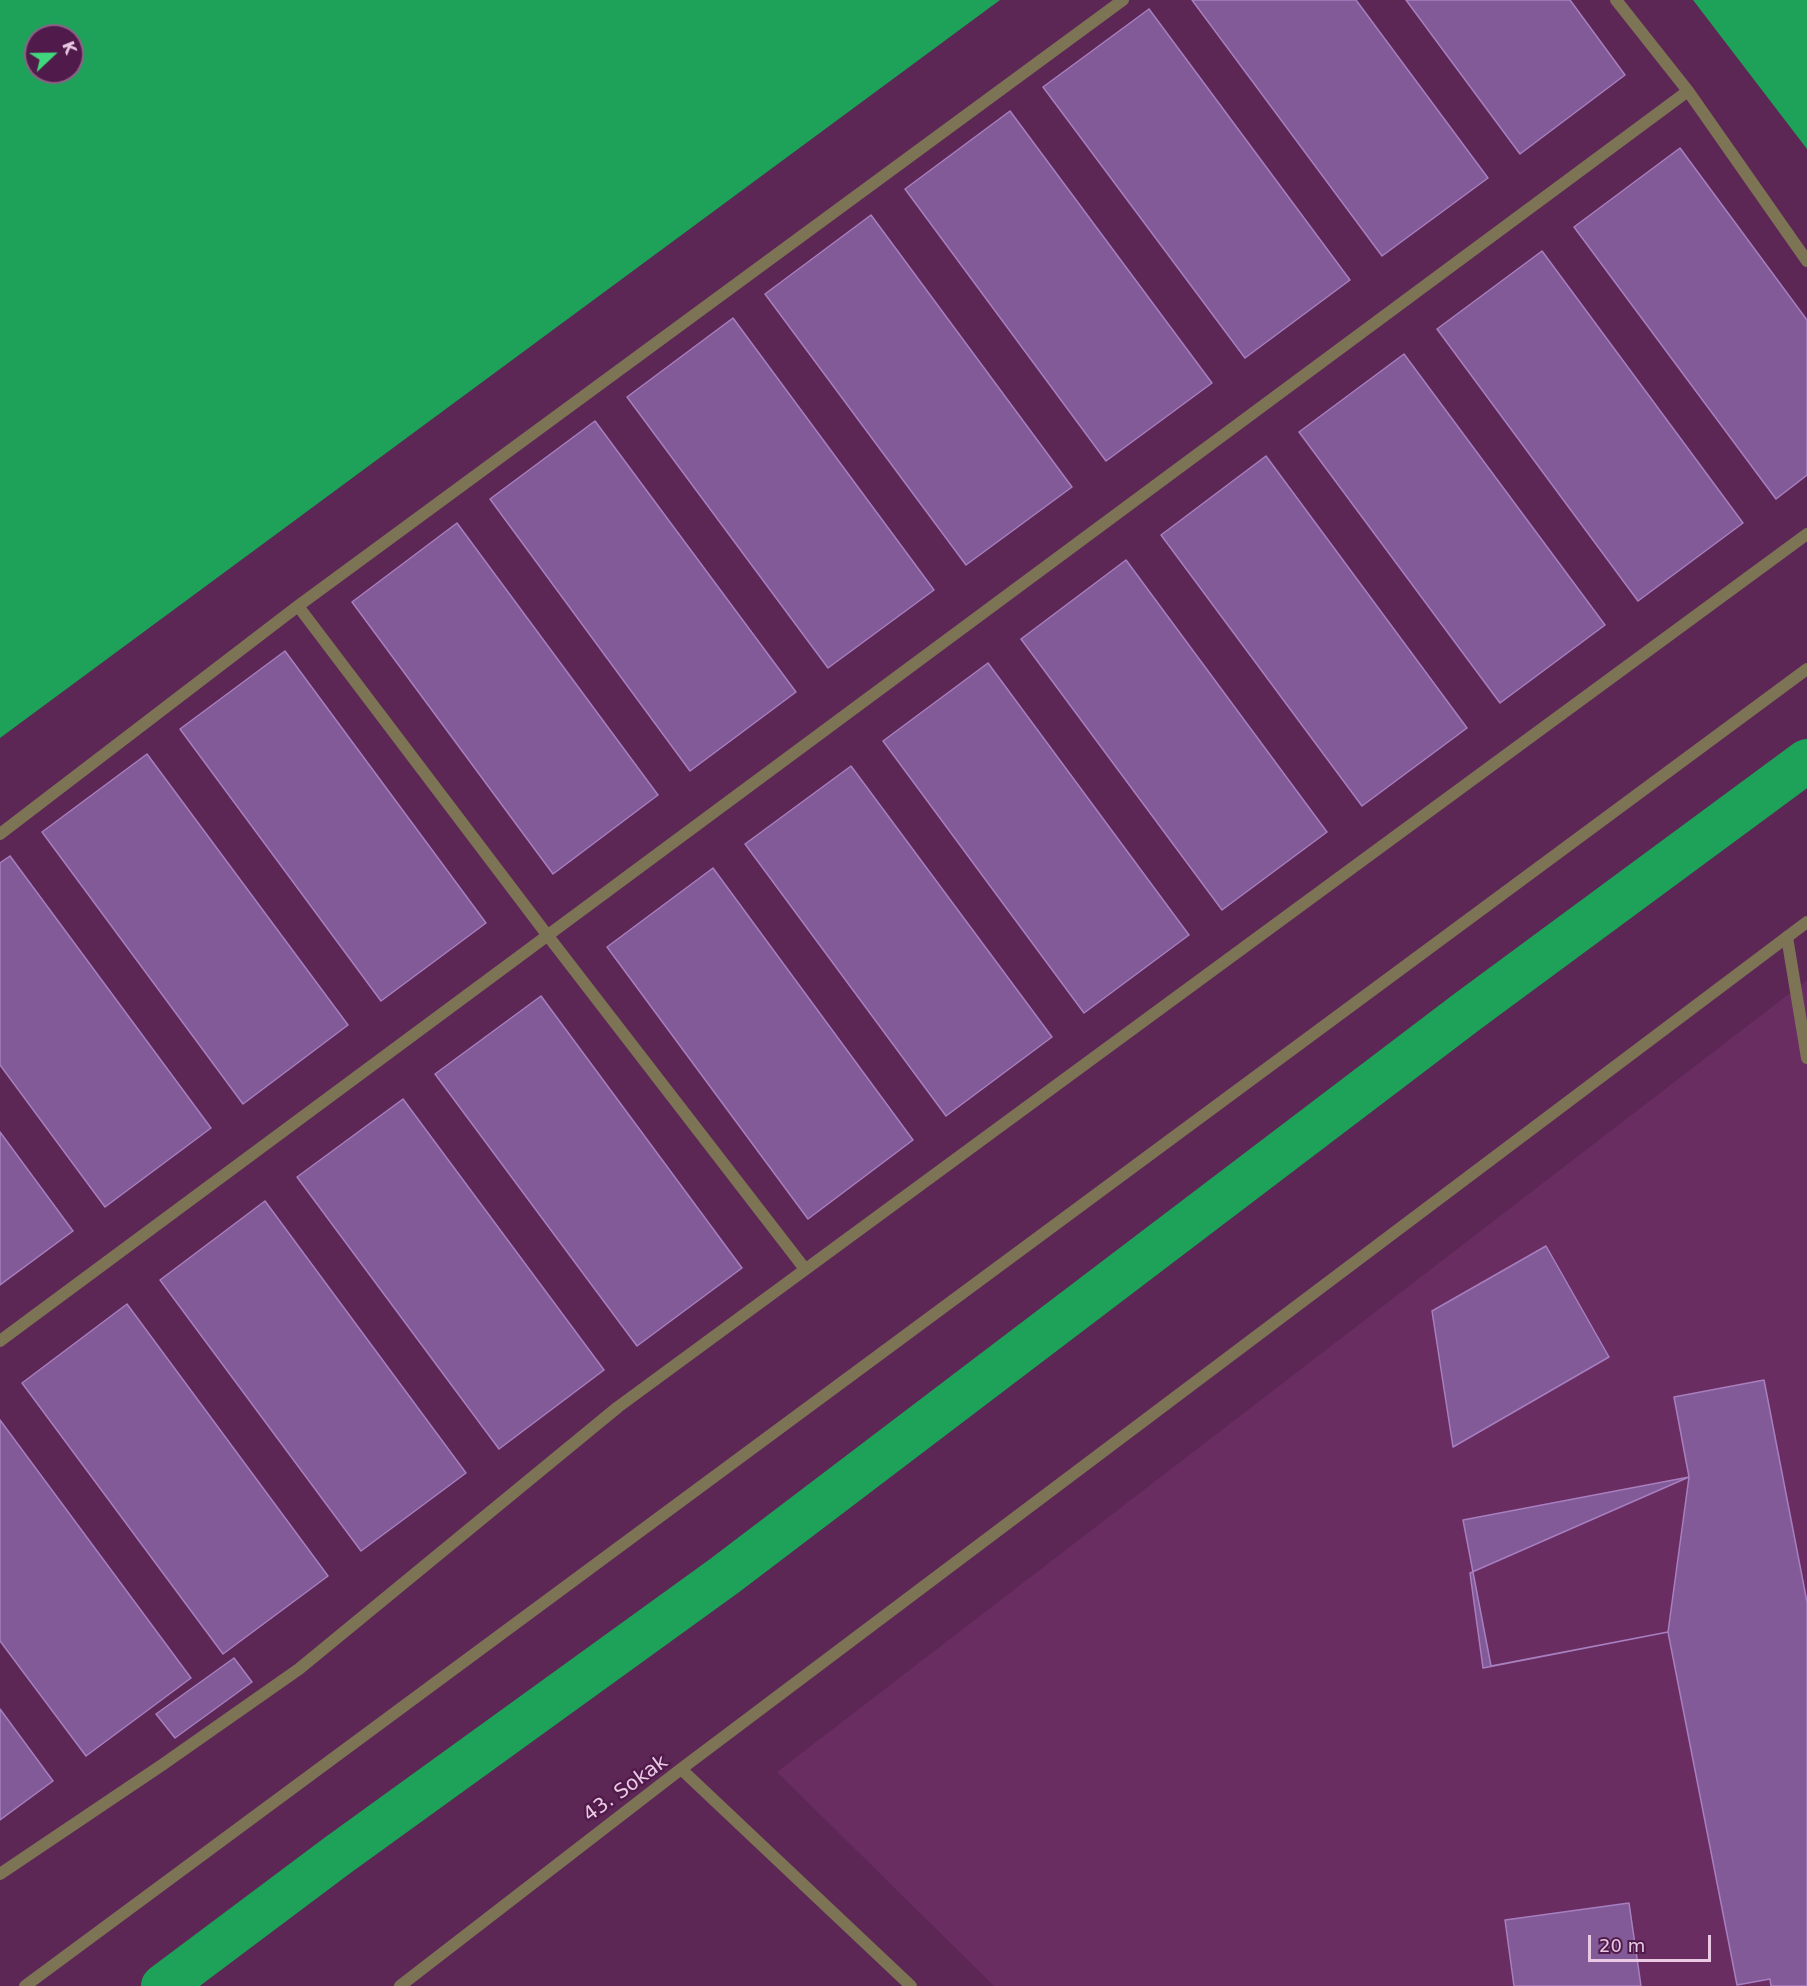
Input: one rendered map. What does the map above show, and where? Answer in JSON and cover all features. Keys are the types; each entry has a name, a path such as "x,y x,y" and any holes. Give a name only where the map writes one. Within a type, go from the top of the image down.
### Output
{"street":[{"path":"0,834 298,606 1123,0"},
{"path":"1616,0 1688,91 1807,261"},
{"path":"0,1341 1688,91"},
{"path":"0,1874 299,1669 618,1407 1807,534"},
{"path":"298,606 548,936 805,1269"},
{"path":"26,1986 1807,669"},
{"path":"681,1769 1807,922"},
{"path":"1787,937 1807,1058"},
{"name":"43. Sokak","path":"400,1986 681,1769 911,1986"}],"shaded area":[{"path":"0,0 1000,0 0,738"},
{"path":"1693,0 1807,0 1807,149"},
{"path":"1807,980 1807,1986 994,1986 777,1772"}],"building":[{"path":"1192,0 1356,0 1488,178 1382,256"},
{"path":"1406,0 1570,0 1625,75 1520,154"},
{"path":"1149,9 1350,280 1245,358 1043,87"},
{"path":"1010,111 1212,383 1106,461 905,189"},
{"path":"1680,148 1807,320 1807,475 1776,499 1574,227"},
{"path":"871,215 1072,487 966,565 765,294"},
{"path":"1542,251 1743,523 1638,601 1437,329"},
{"path":"733,318 934,590 828,668 627,397"},
{"path":"1404,354 1605,625 1500,703 1299,432"},
{"path":"595,421 796,692 690,771 490,499"},
{"path":"1266,456 1467,728 1362,806 1161,535"},
{"path":"457,523 658,795 553,874 352,602"},
{"path":"1126,560 1327,832 1222,910 1021,639"},
{"path":"285,651 486,923 381,1001 180,729"},
{"path":"988,663 1189,935 1084,1013 883,741"},
{"path":"147,754 348,1025 243,1104 42,832"},
{"path":"851,766 1052,1037 946,1116 745,844"},
{"path":"10,856 211,1128 105,1207 0,1065 0,863"},
{"path":"713,868 913,1140 808,1219 607,947"},
{"path":"541,996 742,1268 637,1346 435,1074"},
{"path":"403,1099 604,1370 499,1449 297,1177"},
{"path":"0,1132 73,1231 0,1285"},
{"path":"265,1201 466,1473 361,1551 160,1280"},
{"path":"1546,1246 1609,1357 1453,1447 1432,1311"},
{"path":"127,1304 328,1576 223,1654 22,1383"},
{"path":"1764,1380 1807,1602 1807,1986 1771,1986 1770,1979 1737,1985 1668,1632 1491,1666 1463,1520 1689,1477 1674,1397"},
{"path":"0,1420 191,1678 86,1756 0,1641"},
{"path":"1689,1477 1668,1632 1483,1668 1470,1573"},
{"path":"234,1658 252,1682 175,1738 156,1714"},
{"path":"0,1709 53,1781 0,1820"},
{"path":"1629,1903 1641,1986 1514,1986 1505,1920"}],"waterway":[{"path":"163,1986 338,1855 724,1576 1468,1011 1807,761"}]}
